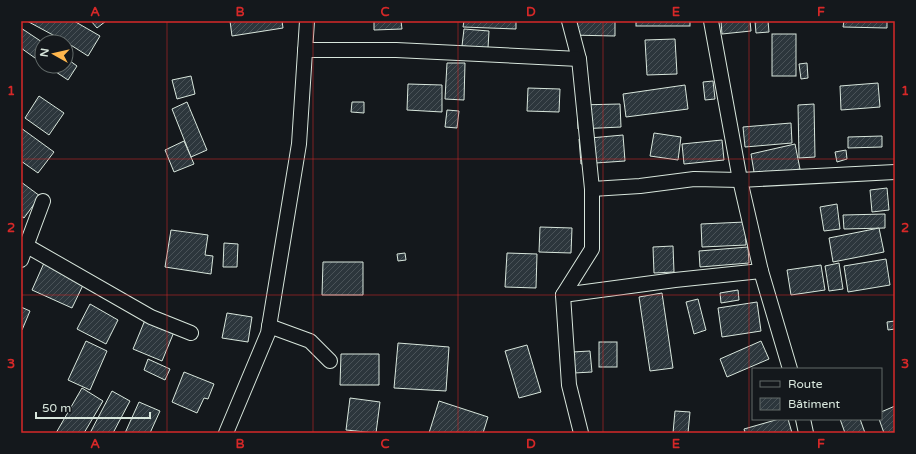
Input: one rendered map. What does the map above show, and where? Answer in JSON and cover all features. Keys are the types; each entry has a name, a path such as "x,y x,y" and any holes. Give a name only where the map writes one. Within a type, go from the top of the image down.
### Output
{"street":[{"path":"226,433 268,333 299,144 307,21"},
{"path":"568,21 579,59 592,189 592,249 563,295 569,385 581,433"},
{"path":"711,21 740,180 761,271 790,368"},
{"path":"305,50 396,50 579,59"},
{"path":"592,189 640,186 694,180 740,180 895,172"},
{"path":"21,260 43,201"},
{"path":"27,246 151,317 191,333"},
{"path":"563,295 674,280 761,271"},
{"path":"269,326 310,341 330,362"},
{"path":"803,420 806,433"}],"building":[{"path":"27,21 74,21 100,36 88,56 74,47 74,34 51,34"},
{"path":"91,21 106,21 97,28"},
{"path":"230,21 282,21 283,28 232,36"},
{"path":"374,21 401,21 402,29 374,30"},
{"path":"464,21 516,21 516,29 463,27"},
{"path":"570,21 615,21 615,36 569,35"},
{"path":"636,21 690,21 690,26 636,26"},
{"path":"721,21 750,21 751,31 722,34"},
{"path":"755,21 768,21 769,32 756,33"},
{"path":"844,21 887,21 887,28 843,27"},
{"path":"21,28 34,37 34,57 21,48"},
{"path":"464,29 489,31 488,48 462,46"},
{"path":"772,34 796,34 796,76 772,76"},
{"path":"675,39 677,74 647,75 645,40"},
{"path":"447,63 465,63 464,100 445,99"},
{"path":"807,63 808,78 801,79 799,64"},
{"path":"74,64 77,66 74,71"},
{"path":"59,74 72,74 68,80"},
{"path":"191,76 195,94 177,99 172,80"},
{"path":"713,81 715,99 705,100 703,82"},
{"path":"878,83 880,107 841,110 840,86"},
{"path":"408,84 442,85 442,112 407,110"},
{"path":"685,85 688,109 626,117 623,94"},
{"path":"528,88 560,89 559,112 527,111"},
{"path":"39,96 64,113 49,135 25,118"},
{"path":"187,102 207,150 191,157 172,109"},
{"path":"352,102 364,102 364,113 351,112"},
{"path":"620,104 621,127 578,129 577,105"},
{"path":"814,104 815,157 799,158 798,105"},
{"path":"447,110 459,111 457,128 445,127"},
{"path":"791,123 792,143 745,147 743,127"},
{"path":"21,128 54,152 38,173 21,161"},
{"path":"654,133 681,137 678,160 650,156"},
{"path":"623,135 625,161 581,164 579,139"},
{"path":"882,136 882,147 848,148 848,137"},
{"path":"722,140 724,160 684,164 682,144"},
{"path":"184,141 194,164 174,172 165,150"},
{"path":"795,144 800,169 755,178 751,154"},
{"path":"846,150 847,159 837,162 835,152"},
{"path":"21,182 40,196 24,218 21,216"},
{"path":"887,188 889,210 872,212 870,190"},
{"path":"837,204 840,229 824,231 820,207"},
{"path":"885,214 885,228 844,229 843,215"},
{"path":"745,222 746,245 702,247 701,224"},
{"path":"540,227 572,228 571,253 539,252"},
{"path":"879,228 884,252 833,262 829,238"},
{"path":"171,230 208,235 205,255 213,256 211,274 165,267"},
{"path":"224,243 238,244 237,267 223,267"},
{"path":"673,246 674,272 654,273 653,247"},
{"path":"748,247 749,263 700,267 699,251"},
{"path":"405,253 406,260 398,261 397,254"},
{"path":"507,253 537,254 536,288 505,287"},
{"path":"886,259 890,285 848,292 844,266"},
{"path":"323,262 363,262 363,295 322,295"},
{"path":"44,263 84,283 72,308 32,290"},
{"path":"839,263 843,289 829,291 825,266"},
{"path":"821,265 825,290 791,295 787,270"},
{"path":"738,290 739,300 721,303 720,293"},
{"path":"662,293 673,368 650,371 639,297"},
{"path":"698,299 706,330 694,334 686,302"},
{"path":"757,302 761,331 722,337 718,308"},
{"path":"90,304 118,320 106,344 77,329"},
{"path":"21,307 30,311 22,330 21,330"},
{"path":"227,313 252,317 248,342 222,338"},
{"path":"145,320 174,332 162,361 133,349"},
{"path":"895,321 895,329 888,330 887,322"},
{"path":"86,341 107,351 90,390 68,380"},
{"path":"761,341 769,359 727,377 720,359"},
{"path":"599,342 617,342 617,367 599,367"},
{"path":"398,343 449,347 446,391 394,388"},
{"path":"527,345 541,392 519,398 505,351"},
{"path":"590,351 592,372 574,373 572,352"},
{"path":"341,354 379,354 379,385 340,385"},
{"path":"148,359 170,369 165,380 144,370"},
{"path":"184,372 214,384 208,399 204,398 197,413 172,402"},
{"path":"82,388 103,401 84,433 56,433"},
{"path":"112,391 130,401 113,433 90,433"},
{"path":"350,398 380,402 376,433 346,430"},
{"path":"439,401 488,417 483,433 429,433"},
{"path":"139,402 160,411 150,433 125,433"},
{"path":"895,406 895,432 884,433 879,420 882,420 882,412"},
{"path":"675,411 690,412 688,433 673,433"},
{"path":"776,420 788,420 792,433 745,433 744,429"},
{"path":"840,420 860,420 865,433 845,433"}]}
